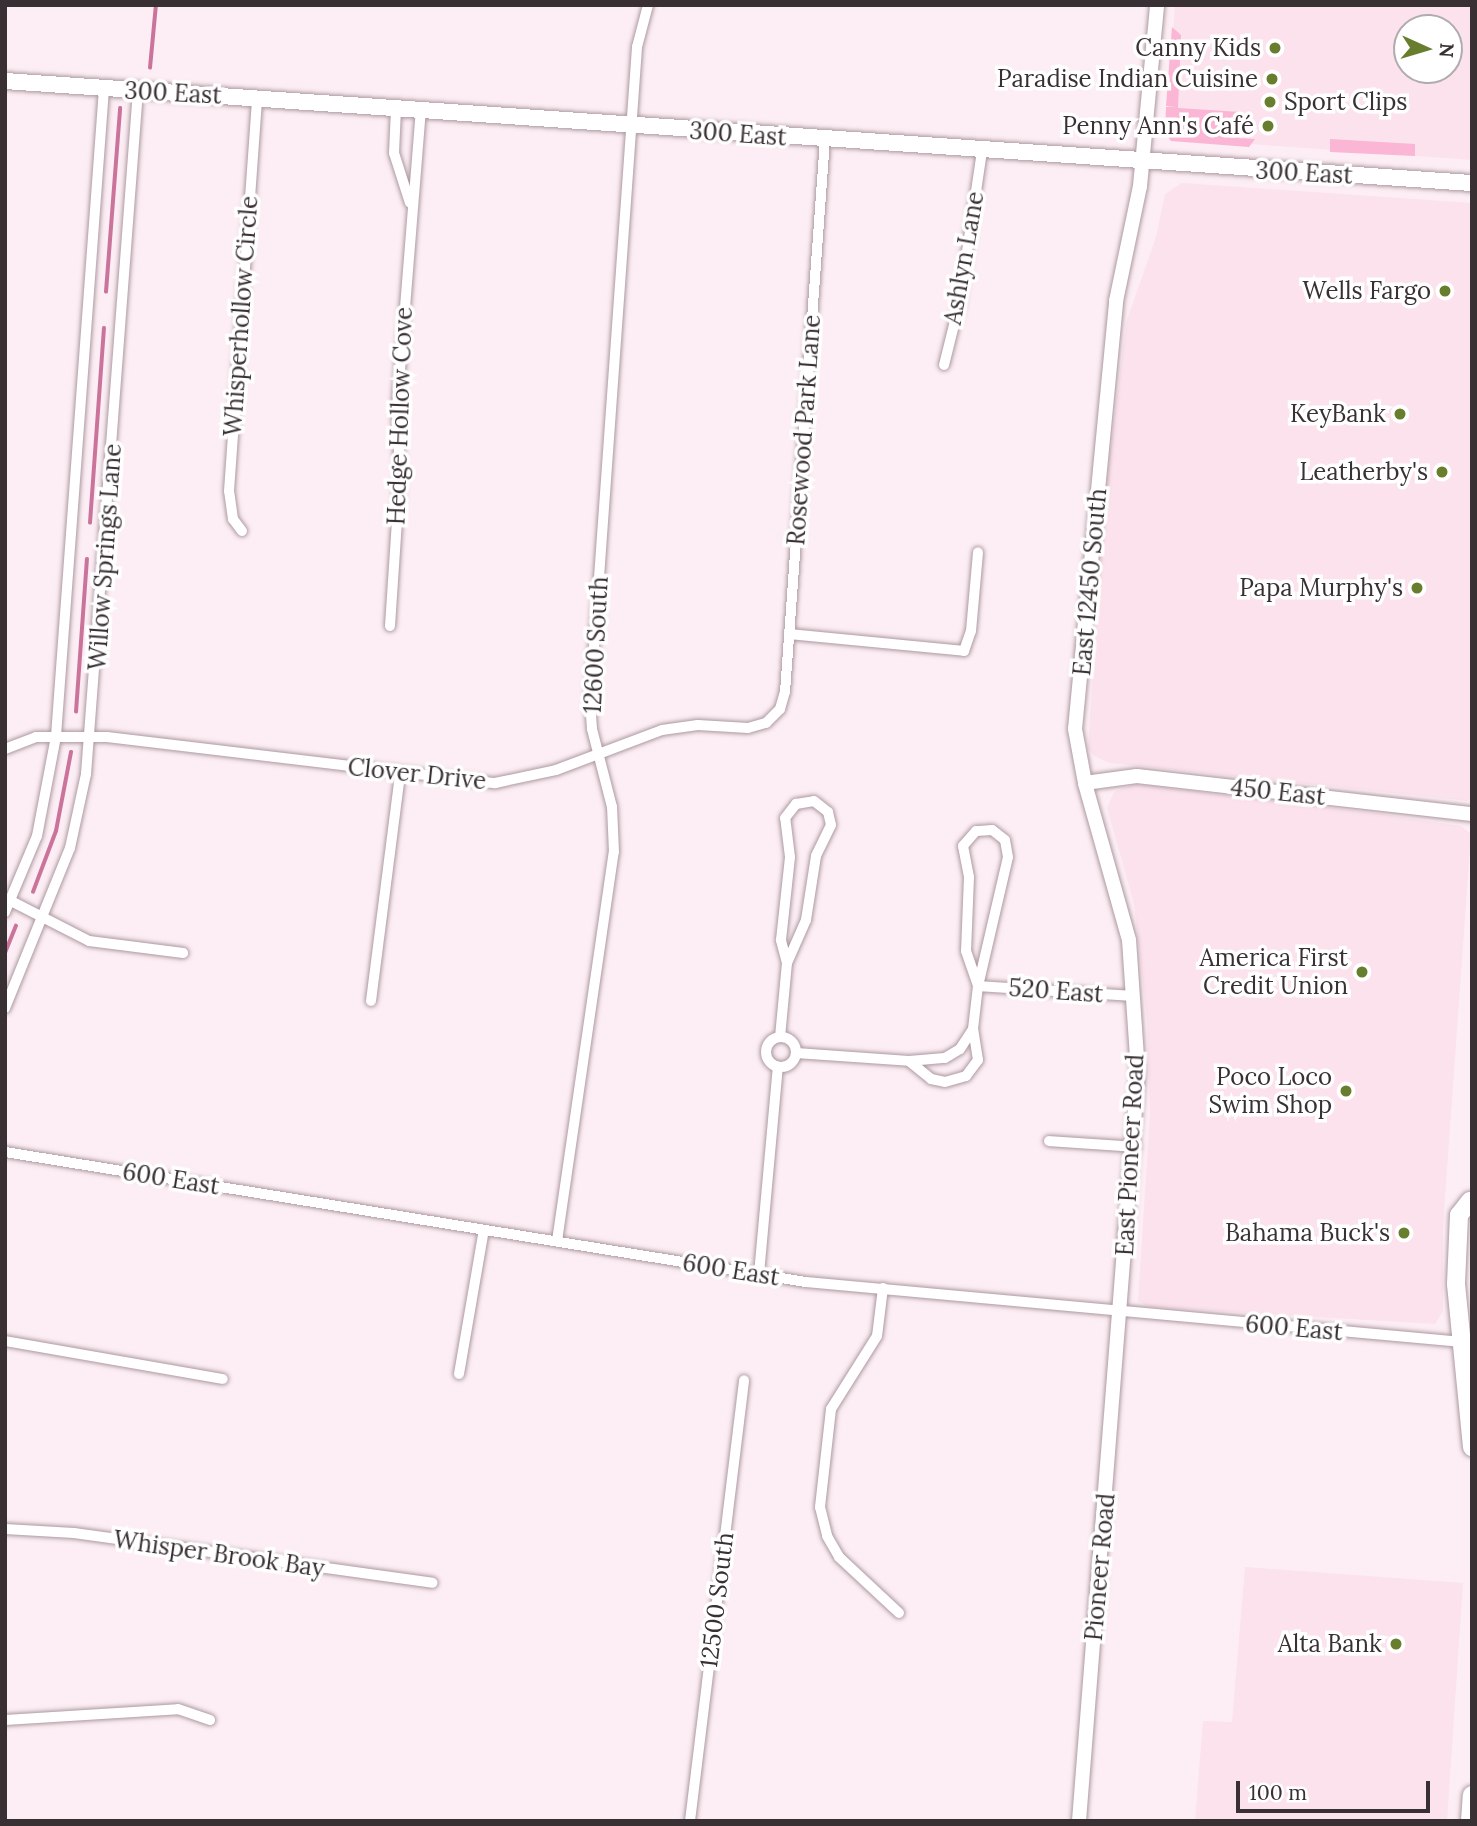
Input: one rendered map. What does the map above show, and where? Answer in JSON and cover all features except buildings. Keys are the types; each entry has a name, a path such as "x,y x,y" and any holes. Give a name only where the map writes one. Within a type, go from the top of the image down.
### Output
{"main road":[{"name":"300 East","path":"5,81 1143,163 1472,183"},
{"path":"1472,1182 1471,1203 1459,1215 1456,1284 1472,1447"},
{"path":"1470,1821 1472,1795"}],"street":[{"name":"12600 South","path":"557,1241 614,852 612,807 598,752 590,702 637,47 648,5"},
{"name":"East 12450 South","path":"1133,996 1129,940 1085,783 1075,729 1116,302 1135,225 1157,5"},
{"name":"Willow Springs Lane","path":"5,912 37,836 57,736 104,89"},
{"name":"Willow Springs Lane","path":"5,1008 70,848 91,737 138,91"},
{"name":"Whisperhollow Circle","path":"242,531 233,519 229,491 257,99"},
{"name":"Hedge Hollow Cove","path":"396,109 394,153 411,205"},
{"name":"Hedge Hollow Cove","path":"390,626 400,474 397,407 411,205 421,111"},
{"name":"Rosewood Park Lane","path":"774,716 783,701 789,634 825,140"},
{"name":"Ashlyn Lane","path":"944,365 959,305 982,151"},
{"path":"789,634 964,651 971,631 978,552"},
{"name":"Clover Drive","path":"5,749 23,740 57,736 91,737 478,783 515,781 662,730 748,728 774,716"},
{"path":"371,1001 400,774"},
{"name":"450 East","path":"1085,783 1137,776 1472,814"},
{"path":"780,1037 787,963 806,919 816,856 831,825 824,807 814,801 796,804 785,818 790,857 781,940 787,963"},
{"path":"909,1061 938,1082 960,1080 978,1060 974,1029 978,986 1008,857 1005,840 992,830 976,831 963,846 969,877 966,951 978,986"},
{"path":"11,901 96,943 183,953"},
{"name":"520 East","path":"978,986 1133,996"},
{"name":"East Pioneer Road","path":"1121,1313 1136,1147 1138,1072 1133,996"},
{"path":"796,1053 909,1061 950,1057 974,1029"},
{"path":"780,1037 793,1043 796,1053 788,1065 778,1067 768,1061 765,1051 770,1041 780,1037"},
{"path":"759,1274 778,1067"},
{"path":"1049,1141 1136,1147"},
{"name":"600 East","path":"5,1152 759,1274 1121,1313 1462,1342"},
{"path":"459,1374 484,1230"},
{"path":"883,1288 877,1336 831,1409 820,1507 827,1536 839,1557 898,1613"},
{"name":"Pioneer Road","path":"1079,1821 1121,1313"},
{"path":"5,1341 223,1378"},
{"name":"12500 South","path":"690,1821 744,1380"},
{"name":"Whisper Brook Bay","path":"5,1529 74,1533 433,1583"},
{"path":"5,1720 178,1709 210,1720"}],"shaded area":[{"path":"1175,5 1472,5 1472,160 1166,138"},
{"path":"1172,27 1181,35 1178,108 1240,112 1239,138 1255,139 1249,147 1171,141 1165,133 1166,107 1176,107 1166,106"},
{"path":"1330,139 1415,144 1415,156 1330,152"},
{"path":"1182,183 1472,203 1472,799 1468,801 1110,763 1094,756 1088,748 1105,496 1126,323 1156,237 1165,194"},
{"path":"1135,784 1382,814 1461,826 1471,834 1443,1225 1443,1311 1435,1324 1149,1307 1138,1301 1150,1114 1147,1020 1134,904 1107,808 1114,792"},
{"path":"1245,1567 1463,1583 1447,1821 1195,1821 1203,1721 1232,1722"}],"waterway":[{"path":"150,68 156,5"},
{"path":"106,292 120,109"},
{"path":"90,523 104,329"},
{"path":"76,712 87,559"},
{"path":"33,892 56,831 71,752"},
{"path":"5,953 16,926"}],"place":[{"name":"Canny Kids","path":"1275,48"},
{"name":"Paradise Indian Cuisine","path":"1272,79"},
{"name":"Sport Clips","path":"1270,102"},
{"name":"Penny Ann's Café","path":"1268,126"},
{"name":"Wells Fargo","path":"1445,291"},
{"name":"KeyBank","path":"1400,414"},
{"name":"Leatherby's","path":"1442,472"},
{"name":"Papa Murphy's","path":"1417,588"},
{"name":"America First Credit Union","path":"1362,972"},
{"name":"Poco Loco Swim Shop","path":"1346,1091"},
{"name":"Bahama Buck's","path":"1404,1233"},
{"name":"Alta Bank","path":"1396,1644"}]}
